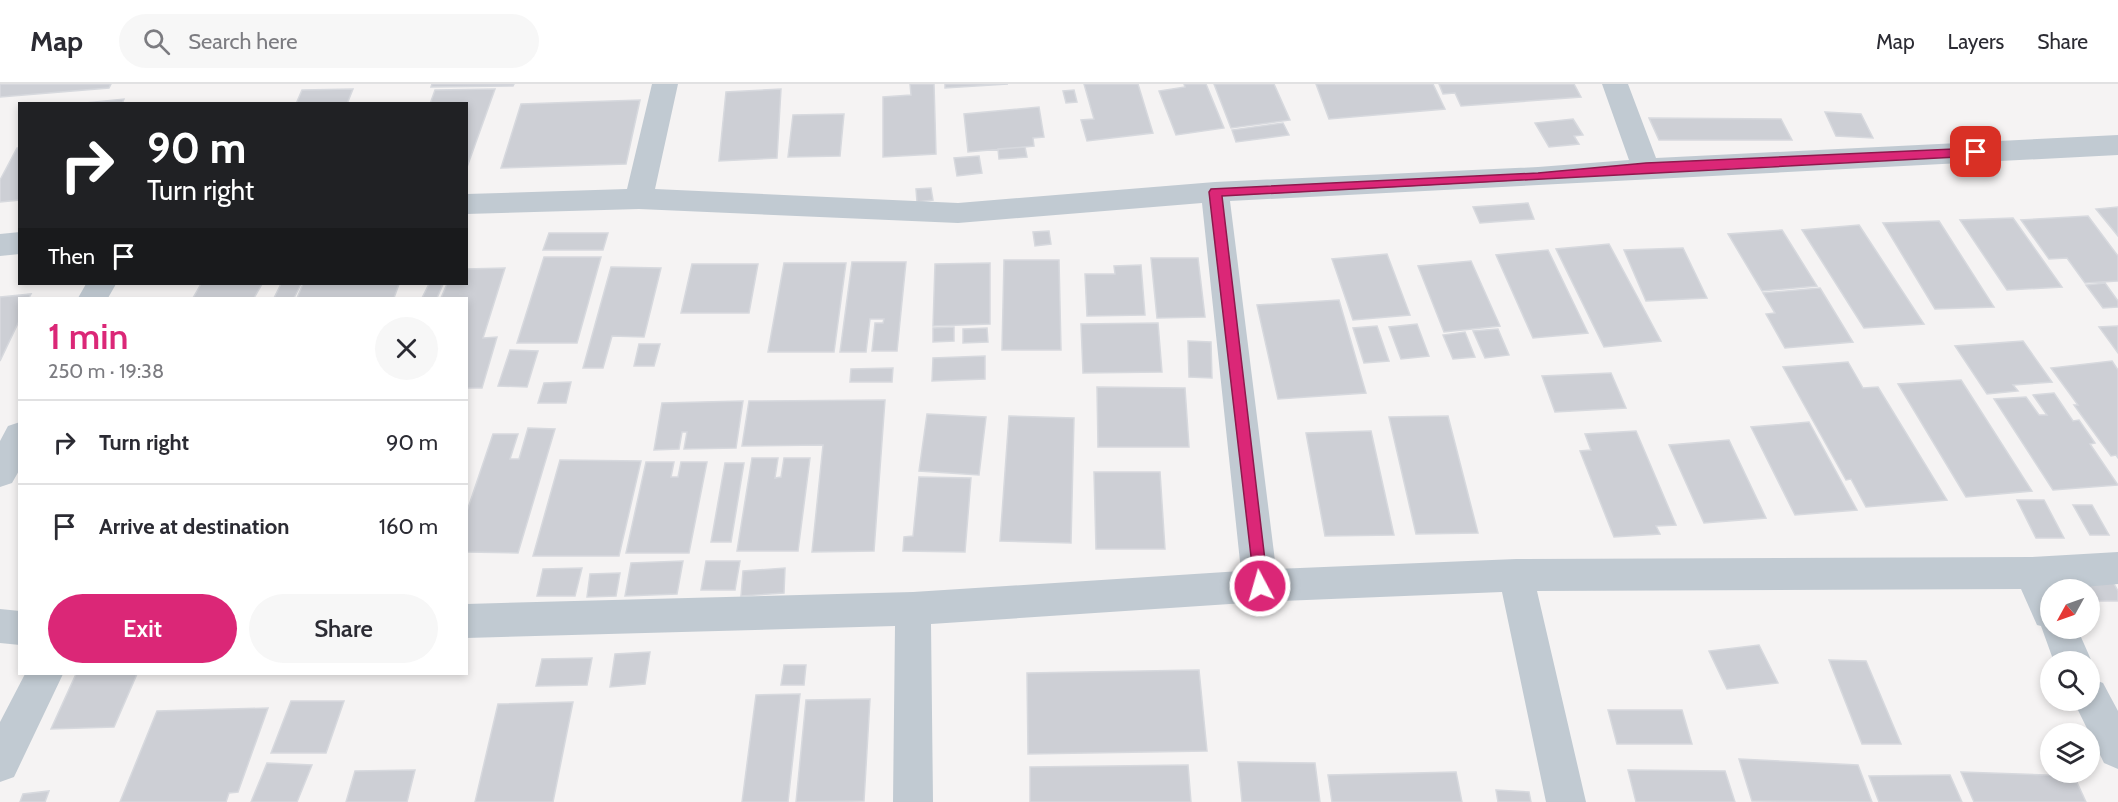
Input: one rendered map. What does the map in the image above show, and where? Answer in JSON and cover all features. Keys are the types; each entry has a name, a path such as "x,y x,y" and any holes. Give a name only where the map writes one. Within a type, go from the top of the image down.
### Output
{"street":[{"path":"639,199 665,84"},
{"path":"1615,84 1646,168"},
{"path":"468,204 639,199 958,213 1215,192 1538,177 1646,168 2118,145"},
{"path":"1215,192 1260,586"},
{"path":"0,245 18,243"},
{"path":"0,473 18,440"},
{"path":"468,621 913,609 1260,586 1516,575 2032,573 2118,568"},
{"path":"2032,573 2040,591"},
{"path":"1516,575 1566,802"},
{"path":"913,609 913,802"},
{"path":"0,626 18,628"},
{"path":"0,763 44,675"},
{"path":"2098,711 2118,750"}],"building":[{"path":"0,84 111,84 109,88 0,97"},
{"path":"432,84 514,84 513,86 431,87"},
{"path":"910,84 934,84 936,154 883,157 883,97 911,95"},
{"path":"945,84 1008,84 945,88"},
{"path":"1084,84 1138,84 1153,133 1087,141 1081,120 1094,119"},
{"path":"1184,84 1206,84 1224,128 1176,135 1159,91 1185,87"},
{"path":"1214,84 1274,84 1290,120 1231,128"},
{"path":"1316,84 1433,84 1445,109 1329,119"},
{"path":"1439,84 1574,84 1581,97 1461,106 1455,93 1443,94"},
{"path":"353,89 348,102 297,102 302,90"},
{"path":"495,89 468,164 468,102 431,102 435,90"},
{"path":"781,89 777,158 719,161 726,92"},
{"path":"1074,90 1077,102 1066,103 1063,91"},
{"path":"124,99 123,102 95,102"},
{"path":"640,100 626,164 501,168 521,104"},
{"path":"1039,107 1044,137 1033,138 1034,146 968,152 964,114"},
{"path":"1825,112 1861,114 1873,138 1836,136"},
{"path":"844,114 840,156 788,157 793,115"},
{"path":"1649,118 1781,119 1792,140 1659,140"},
{"path":"1573,119 1583,135 1574,136 1579,144 1549,147 1535,123"},
{"path":"1283,123 1289,135 1236,142 1232,130"},
{"path":"1025,147 1027,157 999,159 998,149"},
{"path":"18,148 18,200 0,202 0,180"},
{"path":"979,156 982,173 957,176 954,158"},
{"path":"931,188 933,200 917,202 916,189"},
{"path":"1528,203 1534,219 1480,223 1473,207"},
{"path":"2118,207 2118,236 2096,209"},
{"path":"2088,216 2118,256 2118,281 2085,283 2067,258 2049,259 2021,220"},
{"path":"2013,218 2062,287 2007,290 1960,220"},
{"path":"1939,221 1994,307 1935,309 1883,223"},
{"path":"1859,225 1924,324 1864,328 1802,230"},
{"path":"1782,230 1817,286 1762,291 1728,234"},
{"path":"1049,231 1051,244 1035,246 1033,232"},
{"path":"549,233 608,233 603,250 543,250"},
{"path":"1609,244 1661,341 1604,347 1556,249"},
{"path":"1683,248 1707,298 1646,301 1624,250"},
{"path":"1548,250 1588,333 1533,338 1496,255"},
{"path":"1387,254 1410,315 1353,320 1332,259"},
{"path":"544,257 601,257 577,343 517,343"},
{"path":"1151,258 1198,258 1205,317 1157,318"},
{"path":"1004,260 1059,260 1061,350 1002,350"},
{"path":"1471,261 1500,326 1444,332 1418,266"},
{"path":"852,262 906,262 897,351 872,351 875,323 883,323 884,319 870,319 866,352 840,352"},
{"path":"784,263 846,263 834,352 768,352"},
{"path":"990,263 990,324 933,326 935,264"},
{"path":"692,264 758,264 749,313 681,313"},
{"path":"1141,265 1145,315 1087,316 1085,274 1115,274 1114,266"},
{"path":"611,267 661,268 644,337 612,336 603,368 583,368"},
{"path":"505,268 483,338 497,337 482,388 468,388 468,297 441,297 447,285 468,285 468,269"},
{"path":"2105,283 2118,301 2118,307 2103,308 2086,285"},
{"path":"200,285 261,285 255,297 194,297"},
{"path":"280,285 300,285 294,297 274,297"},
{"path":"303,285 399,285 394,297 297,297"},
{"path":"428,285 443,285 437,297 422,297"},
{"path":"1820,288 1853,342 1785,348 1766,314 1775,313 1763,293"},
{"path":"31,294 30,297 18,297 18,323 0,361 0,297"},
{"path":"1339,300 1366,393 1278,399 1257,305"},
{"path":"1158,323 1162,372 1083,373 1081,324"},
{"path":"1417,324 1429,356 1401,359 1389,327"},
{"path":"1377,326 1389,361 1364,363 1353,328"},
{"path":"2118,326 2118,353 2099,327"},
{"path":"954,327 954,341 933,342 933,328"},
{"path":"987,328 988,342 963,343 963,329"},
{"path":"1498,329 1509,355 1485,358 1473,331"},
{"path":"1465,332 1475,357 1453,359 1443,335"},
{"path":"1188,341 1211,342 1212,378 1189,377"},
{"path":"2023,341 2052,382 2013,385 2018,391 1987,394 1955,346"},
{"path":"639,344 660,344 654,366 634,366"},
{"path":"510,350 538,351 527,387 498,386"},
{"path":"985,356 985,379 932,381 933,358"},
{"path":"2112,361 2118,370 2118,458 2116,455 2111,456 2074,405 2078,405 2051,368"},
{"path":"1848,362 1863,388 1878,387 1947,500 1866,507 1851,479 1846,480 1783,367"},
{"path":"893,368 892,382 850,382 851,369"},
{"path":"1611,373 1626,408 1555,412 1542,376"},
{"path":"1961,380 2032,491 1966,497 1898,384"},
{"path":"571,382 566,403 538,403 544,383"},
{"path":"1097,387 1185,388 1189,447 1098,447"},
{"path":"2054,393 2073,421 2079,420 2095,443 2090,444 2118,485 2053,490 1994,399 2026,397 2039,415 2047,415 2033,395"},
{"path":"885,400 874,551 812,552 823,445 742,446 749,401"},
{"path":"743,401 736,448 684,449 687,432 682,432 679,449 654,450 662,403"},
{"path":"927,414 986,417 979,475 919,471"},
{"path":"1009,416 1074,418 1071,543 1000,541"},
{"path":"1448,416 1478,533 1416,534 1389,417"},
{"path":"1809,422 1857,510 1795,515 1751,427"},
{"path":"528,428 555,429 518,553 468,552 468,508 493,434 518,434 510,459 519,459"},
{"path":"1371,431 1394,535 1325,536 1306,433"},
{"path":"1636,431 1676,525 1656,526 1660,534 1614,537 1580,451 1591,450 1585,434"},
{"path":"1729,440 1766,518 1704,523 1669,445"},
{"path":"752,458 778,458 775,478 781,477 784,458 810,458 798,551 737,551"},
{"path":"560,460 641,461 619,556 533,556"},
{"path":"646,462 674,462 671,477 678,477 681,462 707,462 689,553 626,553"},
{"path":"725,463 744,463 731,542 711,542"},
{"path":"1094,472 1160,472 1165,549 1096,549"},
{"path":"919,477 971,478 965,552 903,551 904,537 913,536"},
{"path":"2017,500 2044,500 2064,538 2036,538"},
{"path":"2073,505 2092,505 2109,535 2090,535"},
{"path":"683,561 677,594 625,596 631,563"},
{"path":"706,561 740,561 735,590 701,590"},
{"path":"582,568 575,596 537,596 543,569"},
{"path":"785,568 784,593 741,596 743,571"},
{"path":"620,573 616,596 587,597 590,574"},
{"path":"2100,582 2113,582 2118,591 2118,601 2100,601"},
{"path":"1759,645 1778,683 1727,689 1709,651"},
{"path":"650,652 645,684 610,687 615,654"},
{"path":"592,658 587,685 536,686 542,659"},
{"path":"1829,660 1866,661 1901,744 1862,744"},
{"path":"784,665 806,665 804,685 781,685"},
{"path":"1199,670 1207,751 1028,754 1027,673"},
{"path":"76,675 137,675 114,727 51,729"},
{"path":"800,694 788,802 742,802 756,695"},
{"path":"870,699 864,801 796,802 806,700"},
{"path":"291,701 344,701 326,753 271,753"},
{"path":"573,702 553,802 475,802 498,704"},
{"path":"268,708 238,792 229,793 226,802 120,802 157,711"},
{"path":"1608,710 1682,710 1692,744 1617,744"},
{"path":"1739,759 1858,765 1872,802 1752,801"},
{"path":"1238,762 1315,763 1320,802 1242,802"},
{"path":"267,763 312,765 297,802 251,802"},
{"path":"1188,765 1191,802 1030,802 1030,767"},
{"path":"415,770 407,802 346,802 355,771"},
{"path":"1628,770 1725,771 1735,802 1636,802"},
{"path":"1456,772 1462,802 1332,802 1328,775"},
{"path":"1961,772 2040,775 2040,783 2077,783 2086,802 1974,802"},
{"path":"1950,775 1962,802 1879,802 1869,776"},
{"path":"1496,790 1529,792 1531,802 1498,802"},
{"path":"49,791 45,802 20,802 23,794"}],"route":[{"path":"1260,586 1215,192 1538,177 1646,168 1976,152"}]}
